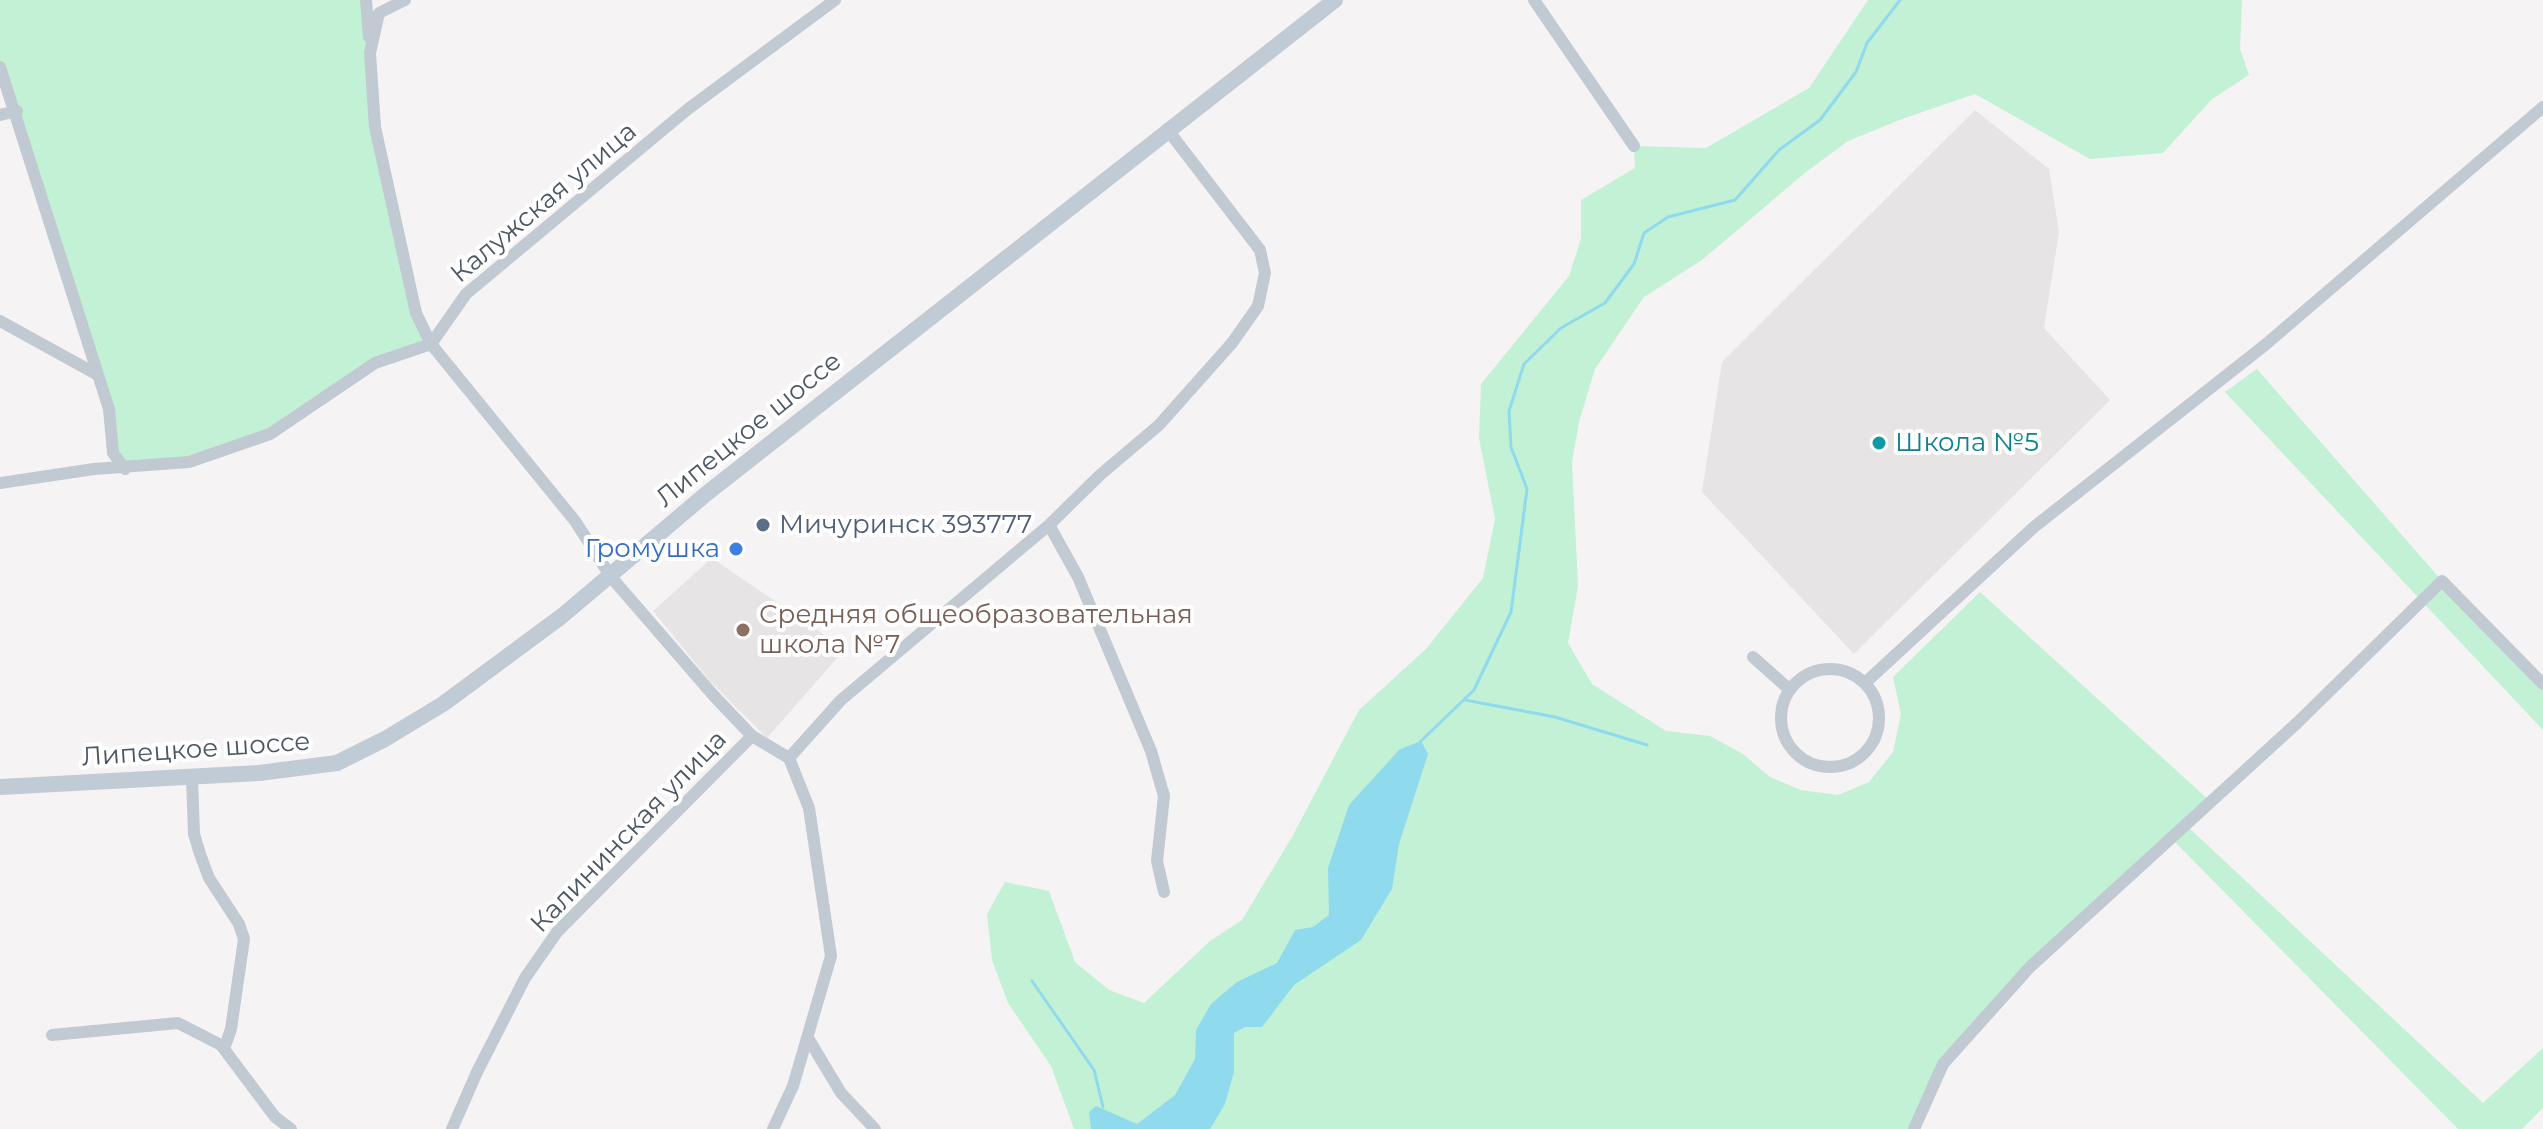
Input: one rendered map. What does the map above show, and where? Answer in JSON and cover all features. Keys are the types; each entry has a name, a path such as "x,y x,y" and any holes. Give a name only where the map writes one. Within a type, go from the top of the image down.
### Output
{"street":[{"path":"366,0 375,127 416,313 431,344 575,521 611,577 752,736 789,758 809,808 831,956 793,1086 773,1129"},
{"path":"370,53 379,13 405,0"},
{"name":"Калужская улица","path":"431,344 466,294 688,109 835,0"},
{"name":"Липецкое шоссе","path":"0,787 192,777 337,763 443,704 611,577 706,494 1335,0"},
{"path":"1534,0 1634,146"},
{"path":"0,67 17,111 109,409 113,453 125,469"},
{"path":"1865,683 2034,527 2265,345 2543,107"},
{"path":"0,115 17,111"},
{"path":"789,758 841,700 1049,525 1100,475 1159,425 1232,343 1258,306 1265,273 1260,250 1167,129"},
{"path":"0,321 98,375"},
{"path":"0,483 94,469 189,462 270,434 375,363 431,344"},
{"path":"1049,525 1078,577 1151,751 1164,796 1157,861 1164,892"},
{"path":"1914,1129 1943,1064 2030,967 2297,723 2442,581 2543,684"},
{"path":"1753,657 1790,690"},
{"path":"1826,669 1851,673 1865,683 1878,707 1876,733 1861,755 1836,766 1810,762 1789,744 1781,717 1790,690 1802,678 1826,669"},
{"name":"Калининская улица","path":"452,1129 525,978 557,932 752,736"},
{"path":"192,777 194,834 200,854 209,878 239,924 244,939 231,1029 224,1049"},
{"path":"52,1035 178,1023 224,1049 275,1117 291,1129"},
{"path":"808,1038 841,1093 875,1129"}],"shaded area":[{"path":"1975,110 2049,169 2059,232 2044,328 2110,400 1854,654 1702,492 1722,362"},
{"name":"Средняя общеобразовательная школа №7","path":"712,558 845,649 767,738 710,681 653,611"}],"green space":[{"path":"0,0 366,0 375,127 395,218 431,344 375,363 270,434 189,462 125,469 113,453 109,409 0,67"},
{"path":"1868,0 2242,0 2240,49 2249,75 2212,99 2163,153 2090,159 1975,94 1902,119 1848,141 1806,172 1702,260 1644,297 1595,369 1579,422 1572,462 1578,586 1568,643 1592,684 1666,731 1710,736 1743,754 1770,777 1801,790 1838,795 1869,782 1893,752 1901,714 1893,677 1980,592 2211,802 2186,825 2483,1103 2543,1048 2543,1108 2522,1129 2458,1129 2171,838 2030,967 1944,1064 1914,1129 1074,1129 1051,1066 1008,1003 992,960 987,914 1005,882 1049,891 1075,962 1109,990 1144,1003 1210,941 1242,920 1292,837 1359,710 1426,649 1483,578 1495,519 1479,438 1481,384 1569,276 1581,239 1581,200 1635,168 1634,146 1706,148 1809,88"},
{"path":"2257,369 2442,581 2543,684 2543,730 2225,392"}],"water":[{"path":"1421,741 1428,754 1399,844 1392,889 1361,940 1294,985 1262,1027 1245,1027 1234,1033 1234,1072 1225,1104 1210,1129 1091,1129 1089,1112 1096,1106 1137,1124 1175,1095 1195,1059 1196,1030 1211,1004 1237,982 1277,963 1295,930 1313,927 1329,915 1328,868 1349,805 1400,749"}],"waterway":[{"path":"1421,741 1474,690 1511,612 1527,489 1511,447 1509,411 1524,364 1561,328 1605,303 1634,264 1644,233 1668,217 1735,200 1779,150 1820,120 1856,72 1867,43 1900,0"},
{"path":"1465,700 1555,717 1647,745"},
{"path":"1032,981 1094,1070 1103,1107"}],"place":[{"name":"Школа №5","path":"1879,443"},
{"name":"Мичуринск 393777","path":"763,525"},
{"name":"Громушка","path":"736,549"},
{"name":"Средняя общеобразовательная школа №7","path":"743,630"}]}
